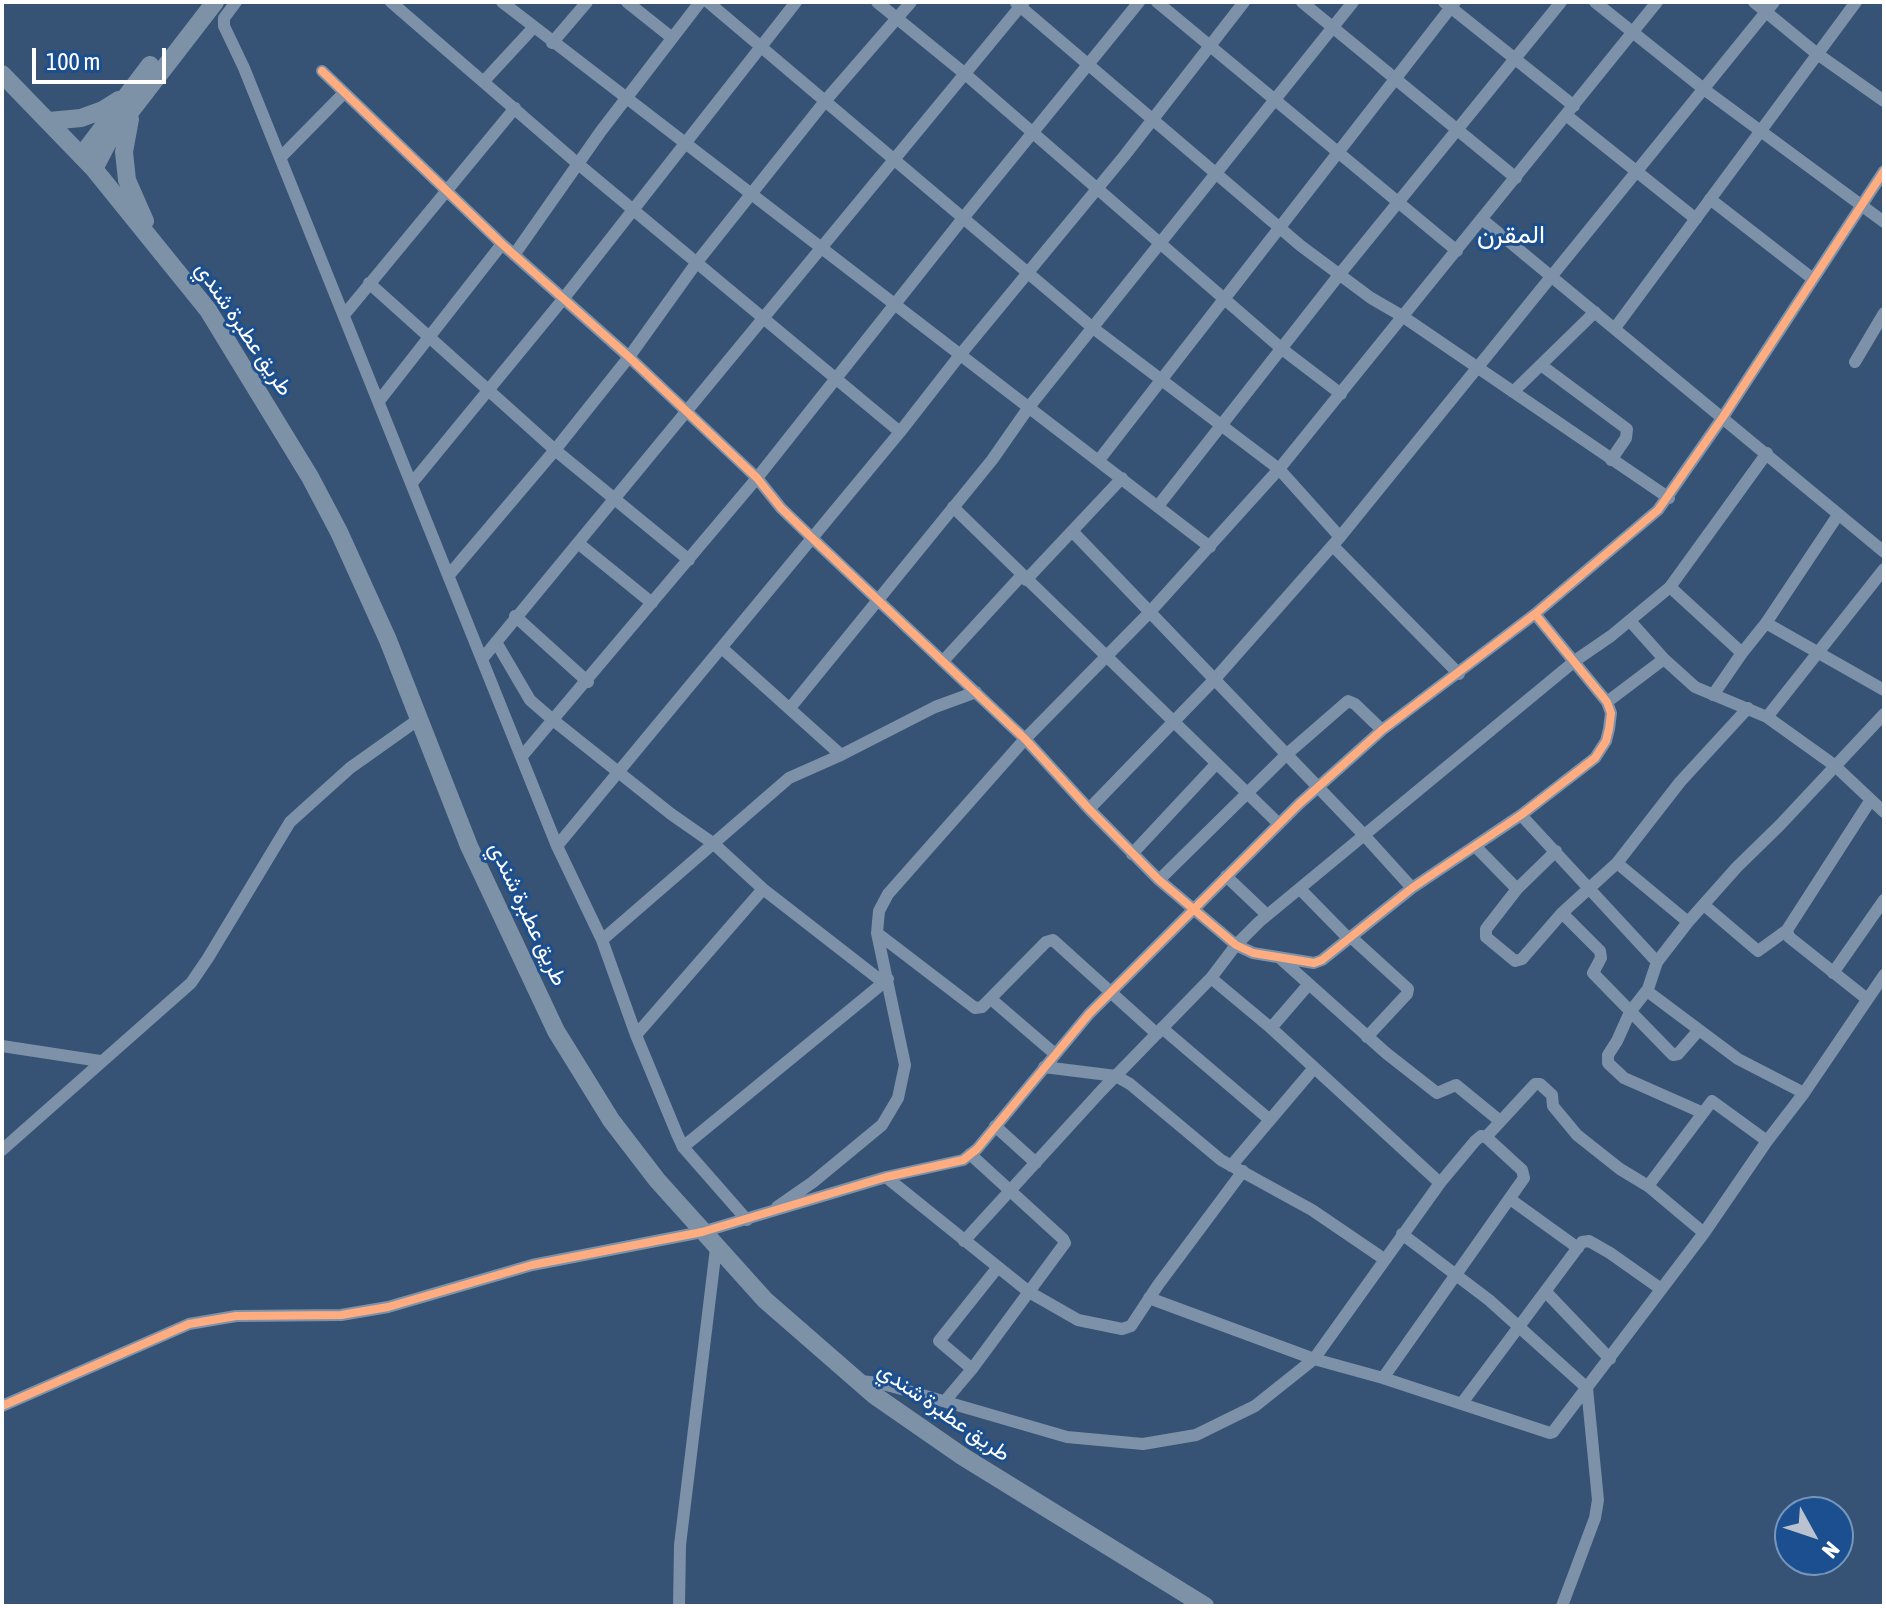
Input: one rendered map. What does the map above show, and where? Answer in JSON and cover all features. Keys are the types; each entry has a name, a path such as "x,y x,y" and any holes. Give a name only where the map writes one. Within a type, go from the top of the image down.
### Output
{"highway":[{"path":"88,162 110,138 129,101 200,2"},
{"path":"49,121 81,118 129,101 215,2"},
{"name":"طريق عطبرة شندي","path":"2,74 88,162 208,310 310,477 382,626 469,846 556,1031 611,1120 657,1180 774,1309 857,1381 962,1456 1205,1606"},
{"path":"129,101 125,136 127,180 156,245"}],"street":[{"path":"236,2 224,18 224,26 523,755 557,846 602,940 636,1035 683,1147 747,1220"},
{"path":"391,2 577,163 900,432"},
{"path":"552,43 587,2"},
{"path":"627,2 671,37"},
{"path":"514,255 577,163 700,2"},
{"path":"708,2 1093,328 1279,469 1337,541 1459,674"},
{"path":"412,483 564,298 796,2"},
{"path":"877,2 964,73 1282,349 1341,394"},
{"path":"449,575 629,357 697,262 826,100 911,2"},
{"path":"523,755 588,682 757,478 1139,2"},
{"path":"1157,2 1457,251"},
{"path":"557,846 900,432 1244,2"},
{"path":"1302,2 1516,178"},
{"path":"790,708 992,460 1029,407 1353,2"},
{"path":"1158,506 1339,275 1561,2"},
{"path":"1595,2 1705,90 1884,222"},
{"path":"765,1215 813,1182 882,1125 898,1098 905,1065 877,933 879,911 888,894 1025,739 1149,613 1279,469 1657,2"},
{"path":"1754,2 1770,7 1816,53 1884,101"},
{"path":"1615,328 1856,2"},
{"path":"509,4 552,43 1210,547"},
{"path":"483,658 1019,4 1277,228 1339,275 1669,498"},
{"path":"1099,460 1277,228 1397,79 1450,4 1696,219"},
{"path":"1089,809 1214,680 1337,541 1770,7"},
{"path":"484,81 533,28"},
{"path":"322,71 502,244 629,357 757,478 781,508 1025,739 1159,880 1236,945 1253,953 1314,963 1322,960 1412,888 1521,815 1595,758 1606,741 1609,729 1611,713 1607,702 1576,660 1535,614"},
{"path":"280,158 344,93"},
{"path":"344,315 515,108"},
{"path":"2,1406 189,1324 236,1316 341,1315 388,1307 532,1265 702,1232 886,1177 963,1160 1111,992 1279,824 1382,730 1535,614 1637,530 1669,498 1884,171"},
{"path":"1710,199 1813,279"},
{"path":"1483,220 1884,552"},
{"path":"379,401 502,244"},
{"path":"369,283 555,450 689,560"},
{"path":"1513,392 1595,312"},
{"path":"1855,362 1884,313"},
{"path":"1541,365 1627,429 1626,438 1611,460"},
{"path":"964,1241 1267,915 1576,660 1670,587 1767,453"},
{"path":"944,660 1122,478"},
{"path":"953,507 1279,824"},
{"path":"1713,695 1766,623 1838,515"},
{"path":"1072,531 1412,888"},
{"path":"578,543 652,603"},
{"path":"1767,717 1884,569"},
{"path":"1670,587 1742,653"},
{"path":"515,616 588,682"},
{"path":"1630,621 1664,659 1695,687 1767,717 1834,765 1884,812"},
{"path":"1766,623 1884,690"},
{"path":"496,642 530,700 553,720 714,844 763,889 886,981"},
{"path":"723,649 841,755"},
{"path":"1607,702 1664,659"},
{"path":"602,940 789,778 935,707 976,692"},
{"path":"1159,880 1287,754 1348,701 1382,730"},
{"path":"1556,851 1517,889 1484,934 1515,961 1522,959 1562,913 1617,863 1680,782 1748,708"},
{"path":"1701,1112 1624,1078 1608,1063 1608,1055 1630,1012 1647,991 1657,962 1688,922 1884,714"},
{"path":"2,1150 191,983 290,822 350,768 419,719"},
{"path":"1132,854 1216,764"},
{"path":"1704,905 1758,951 1787,930 1870,801"},
{"path":"1521,815 1657,962"},
{"path":"1475,846 1517,889"},
{"path":"1617,863 1688,922"},
{"path":"1226,876 1267,915"},
{"path":"636,1035 763,889"},
{"path":"1300,889 1408,989 1407,994 1367,1037"},
{"path":"1833,973 1884,900"},
{"path":"1562,913 1600,951 1601,958 1593,973 1675,1056 1698,1031"},
{"path":"1787,930 1789,937 1867,999"},
{"path":"877,933 975,1008 982,1007 1046,942 1053,940 1111,992 1270,1120"},
{"path":"1279,957 1367,1037 1437,1093 1456,1085 1500,1121"},
{"path":"1149,1298 1314,1359 1383,1378 1550,1433 1557,1430 1704,1233 1884,975"},
{"path":"1211,978 1271,1028 1440,1183"},
{"path":"683,1147 886,981"},
{"path":"1271,1028 1309,984"},
{"path":"1647,991 1738,1059 1804,1093"},
{"path":"991,999 1055,1054"},
{"path":"2,1046 100,1061"},
{"path":"1044,1067 1116,1076 1139,1090 1237,1168 1312,1210 1384,1259"},
{"path":"886,1177 1029,1292 1078,1320 1113,1329 1131,1326 1270,1120 1314,1068"},
{"path":"1486,1137 1535,1084 1540,1084 1552,1095 1553,1106 1577,1135 1620,1169 1648,1186 1704,1233"},
{"path":"1648,1186 1712,1101 1767,1141"},
{"path":"995,1126 1036,1163"},
{"path":"857,1381 879,1383 1067,1437 1143,1444 1196,1435 1255,1406 1314,1359 1440,1183 1475,1141 1481,1136 1486,1137 1525,1174 1524,1178 1383,1378"},
{"path":"945,1401 1065,1243 970,1154"},
{"path":"1510,1199 1578,1248"},
{"path":"1402,1234 1520,1326 1587,1388 1598,1500 1595,1518 1562,1606"},
{"path":"1462,1403 1582,1242 1589,1241 1661,1289"},
{"path":"679,1606 680,1545 716,1248"},
{"path":"972,1369 939,1341 998,1267"},
{"path":"1546,1292 1610,1359"}],"cycle path":[{"path":"322,71 502,244 629,357 757,478 781,508 1025,739 1159,880 1236,945 1253,953 1314,963 1322,960 1412,888 1521,815 1595,758 1606,741 1609,729 1611,713 1607,702 1535,614"},
{"path":"2,1406 189,1324 236,1316 341,1315 388,1307 532,1265 702,1232 886,1177 963,1160 977,1149 1089,1014 1299,804 1382,730 1535,614 1658,510 1723,417 1884,171"}],"district":[{"name":"المقرن","path":"1511,235"}]}
